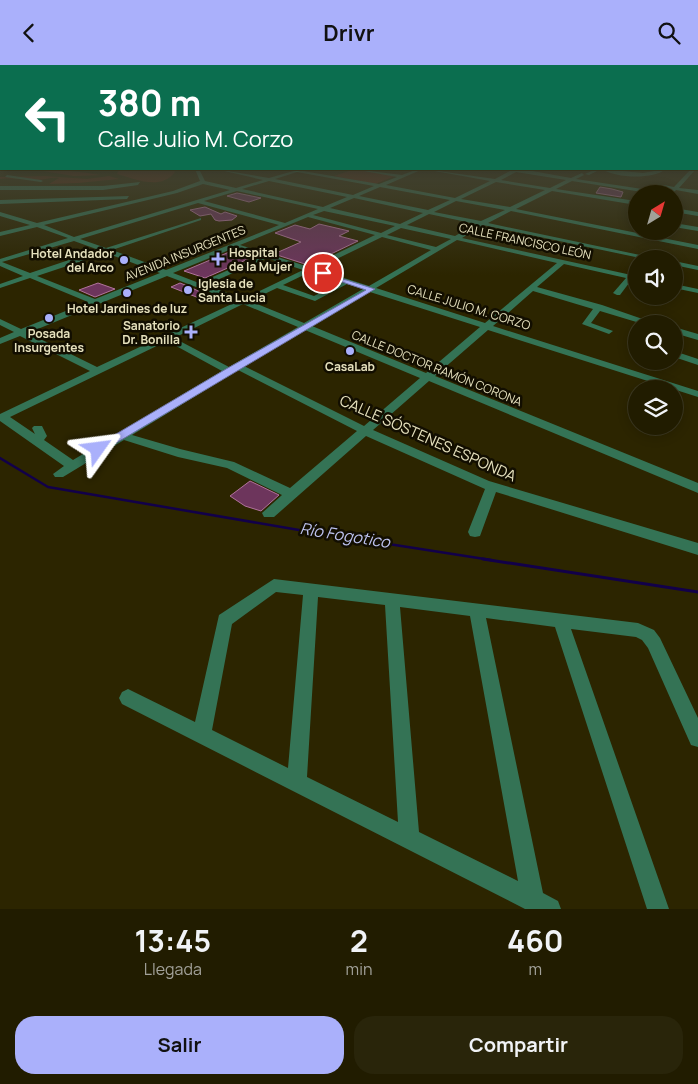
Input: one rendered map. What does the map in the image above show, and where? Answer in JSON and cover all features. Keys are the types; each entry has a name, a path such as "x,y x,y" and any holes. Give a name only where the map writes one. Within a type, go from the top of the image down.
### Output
{"street":[{"path":"0,262 214,196"},
{"name":"CALLE FRANCISCO LEÓN","path":"270,196 563,261 609,268 628,275"},
{"name":"AVENIDA INSURGENTES","path":"0,341 350,196"},
{"path":"360,196 484,222 631,241 698,247"},
{"path":"440,196 510,209 631,241 644,250"},
{"path":"71,465 1,417 460,196"},
{"path":"59,473 233,369 459,239 484,222 535,196"},
{"path":"595,196 628,202"},
{"path":"0,202 155,197"},
{"path":"0,234 155,197"},
{"path":"191,198 283,224"},
{"path":"23,209 47,200"},
{"path":"2,215 15,212"},
{"path":"683,212 698,214"},
{"name":"CALLE DOCTOR RAMÓN CORONA","path":"2,215 37,225 242,301 698,489"},
{"path":"305,215 438,251"},
{"path":"0,286 199,219"},
{"path":"683,226 698,229"},
{"path":"617,258 631,241"},
{"name":"CALLE JULIO M. CORZO","path":"233,245 698,394"},
{"path":"200,285 266,256"},
{"path":"269,513 563,261"},
{"path":"0,262 31,277 94,302"},
{"path":"683,265 698,268"},
{"path":"617,293 628,283"},
{"path":"275,285 315,299 343,284"},
{"path":"531,288 628,316"},
{"path":"683,288 698,291"},
{"path":"599,307 586,324 609,331"},
{"path":"0,322 97,371"},
{"path":"683,333 698,337"},
{"name":"CALLE SÓSTENES ESPONDA","path":"166,337 365,431 492,487 698,549"},
{"path":"683,357 698,362"},
{"path":"36,441 42,436 38,427"},
{"path":"122,435 178,453 230,465 291,494"},
{"path":"475,532 492,487"},
{"path":"202,734 225,620 274,585 561,622 638,630 648,635 654,643 698,738"},
{"path":"298,782 311,591"},
{"path":"392,601 409,837"},
{"path":"477,611 541,905"},
{"path":"561,622 658,909"},
{"path":"128,698 409,837 541,905"}],"building":[{"path":"228,196 261,198 249,202"},
{"path":"205,207 221,214 225,212 237,216 232,220 219,221 215,220 211,214 200,216 190,210"},
{"path":"319,224 349,231 339,236 358,241 308,265 274,254 301,242 275,233 295,225 310,229"},
{"path":"234,250 255,256 205,278 184,271"},
{"path":"98,283 115,289 95,297 79,290"},
{"name":"Iglesia de Santa Lucia","path":"180,283 203,293 199,298 171,287"},
{"path":"250,481 279,495 261,511 245,506 230,496"}],"waterway":[{"name":"Río Fogotico","path":"0,458 48,487 299,530 491,560"},
{"name":"Río Fogotico","path":"483,559 698,592"}],"place":[{"name":"Hospital de la Mujer","path":"218,259"},
{"name":"Hotel Andador del Arco","path":"124,260"},
{"name":"Iglesia de Santa Lucia","path":"188,290"},
{"name":"Hotel Jardines de luz","path":"127,293"},
{"name":"Posada Insurgentes","path":"49,318"},
{"name":"Sanatorio Dr. Bonilla","path":"191,332"},
{"name":"CasaLab","path":"350,351"}],"route":[{"path":"98,449 372,289 323,273"}]}
